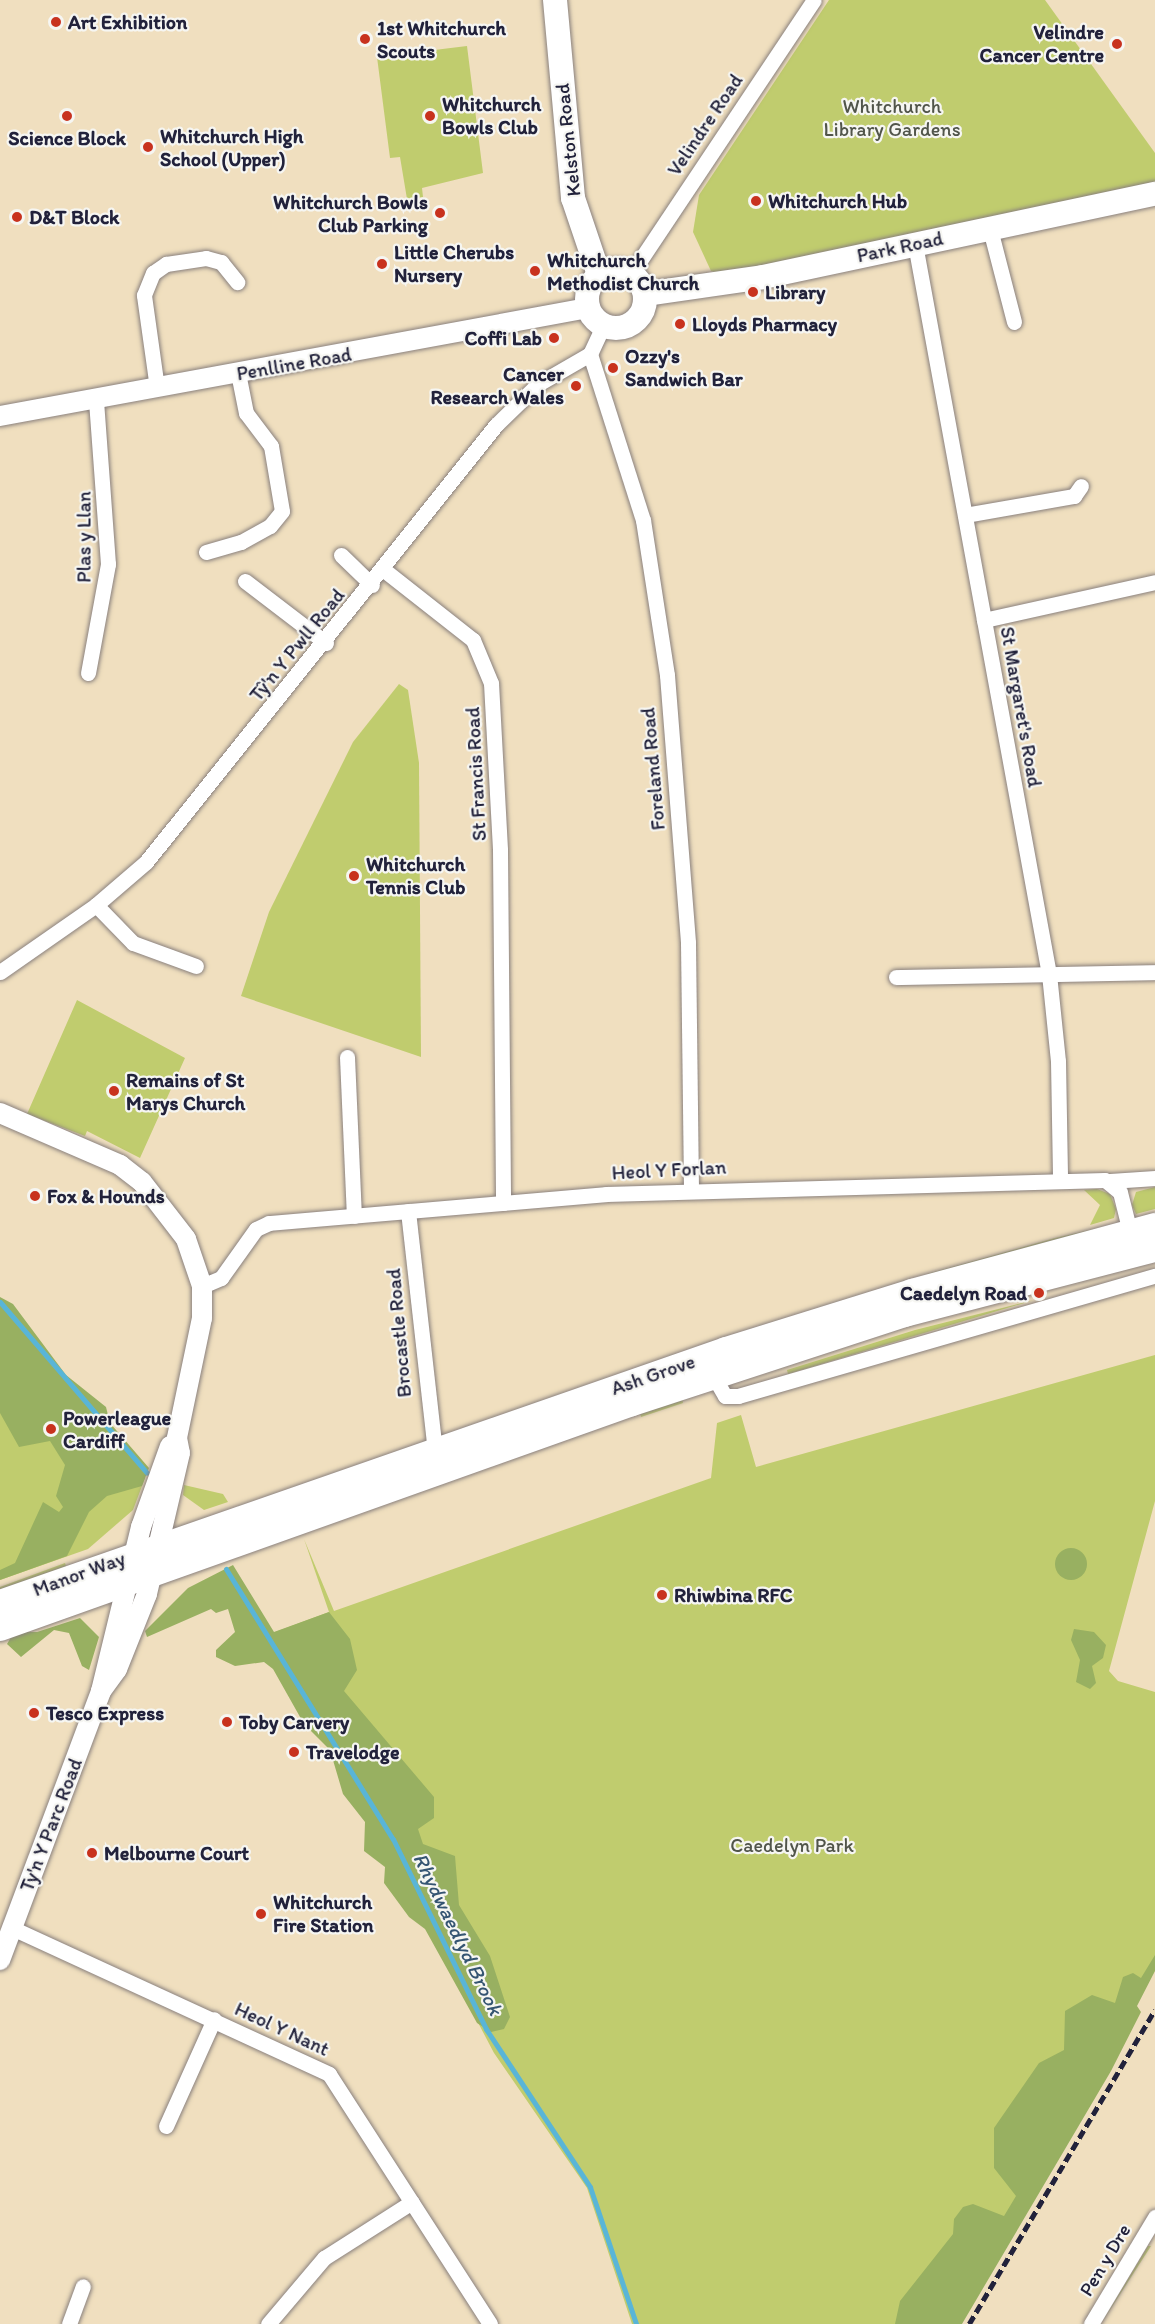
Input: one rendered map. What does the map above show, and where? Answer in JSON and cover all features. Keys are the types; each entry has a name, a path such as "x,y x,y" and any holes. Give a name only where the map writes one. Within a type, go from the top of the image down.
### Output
{"highway":[{"name":"Ash Grove","path":"144,1564 435,1450 819,1320 1155,1226"},
{"name":"Ash Grove","path":"144,1564 905,1314 1155,1250"},
{"name":"Manor Way","path":"0,1603 144,1564"},
{"name":"Manor Way","path":"0,1628 144,1564"}],"main road":[{"name":"Kelston Road","path":"555,0 573,198 599,275"},
{"name":"Park Road","path":"645,294 743,281 1155,194"},
{"path":"618,270 631,274 645,294 636,321 619,329 595,317 588,291 599,275 618,270"}],"street":[{"name":"Velindre Road","path":"631,274 814,0"},
{"path":"990,229 1014,322"},
{"name":"St Margaret's Road","path":"915,244 1049,974 1058,1061 1060,1180"},
{"path":"157,388 144,295 153,273 175,262 206,258 221,262 237,282"},
{"path":"591,354 595,317"},
{"name":"Penlline Road","path":"0,416 238,374 595,317"},
{"name":"Tŷ'n Y Pwll Road","path":"0,972 96,905 171,836 513,407 538,384 591,354"},
{"name":"Foreland Road","path":"591,354 643,520 667,675 688,952 691,1190"},
{"path":"206,552 241,542 270,526 282,511 271,446 246,413 238,374"},
{"name":"Plas y Llan","path":"88,673 108,564 96,399"},
{"path":"965,514 1074,496 1081,486"},
{"path":"341,555 372,585"},
{"name":"St Francis Road","path":"384,570 473,640 491,683 500,850 503,1203"},
{"path":"246,581 326,643"},
{"path":"984,620 1155,582"},
{"path":"96,905 133,943 196,966"},
{"path":"896,977 1155,972"},
{"path":"347,1057 354,1216"},
{"path":"0,1113 136,1177 171,1215 202,1286"},
{"name":"Heol Y Forlan","path":"202,1286 221,1278 261,1226 503,1203 691,1190 1060,1180 1110,1181 1155,1178"},
{"path":"1110,1181 1120,1192 1130,1232"},
{"name":"Brocastle Road","path":"408,1211 435,1450"},
{"name":"Ash Grove","path":"714,1377 725,1396 738,1396 1155,1276"},
{"name":"Ty'n Y Parc Road","path":"0,1960 101,1690 117,1669 144,1564 168,1449 177,1438 202,1317 202,1286"},
{"name":"Heol Y Nant","path":"12,1928 214,2019 329,2074 490,2324"},
{"path":"165,2127 214,2019"},
{"path":"268,2324 324,2258 412,2202"},
{"name":"Pen y Dre","path":"1091,2324 1155,2217"},
{"path":"69,2324 83,2286"}],"green space":[{"name":"Whitchurch Library Gardens","path":"829,0 1045,0 1155,153 1155,186 727,275 711,271 693,232 699,195"},
{"name":"Whitchurch Bowls Club","path":"467,46 483,173 422,188 423,197 407,199 400,157 390,158 377,57"},
{"name":"Whitchurch Tennis Club","path":"399,684 408,690 419,763 421,1057 241,996 269,912 353,742"},
{"path":"77,1000 185,1058 140,1158 87,1131 85,1136 27,1114"},
{"path":"1155,1187 1155,1209 1136,1214 1132,1205 1136,1192"},
{"path":"1097,1189 1110,1194 1116,1209 1114,1218 1090,1225 1100,1205 1084,1190"},
{"path":"1103,1227 929,1279 927,1274 1055,1238"},
{"name":"Powerleague Cardiff","path":"0,1297 13,1304 66,1375 106,1407 110,1423 149,1468 142,1486 107,1496 89,1512 67,1556 0,1580 0,1570 15,1563 43,1502 59,1512 63,1507 56,1496 65,1465 50,1441 19,1447 0,1413"},
{"path":"1034,1300 788,1374 787,1370 915,1330"},
{"name":"Powerleague Cardiff","path":"0,1308 145,1478 133,1510 88,1549 0,1580"},
{"name":"Caedelyn Park","path":"1155,1355 1155,1501 1109,1671 1118,1681 1155,1692 1155,1967 943,2324 632,2324 587,2188 494,2053 340,1760 259,1638 329,1612 304,1539 334,1611 711,1478 717,1423 741,1415 756,1467"},
{"path":"682,1398 683,1403 641,1417 640,1412"},
{"path":"184,1485 223,1494 228,1502 204,1510 183,1495"},
{"path":"1071,1548 1082,1553 1087,1564 1082,1575 1071,1580 1060,1575 1055,1564 1060,1553"},
{"path":"65,1563 67,1569 0,1594 0,1587"},
{"path":"233,1565 274,1632 329,1612 350,1639 357,1670 344,1691 434,1797 434,1818 418,1829 423,1844 455,1856 459,1905 490,1956 510,2017 504,2029 491,2032 477,2023 425,1929 409,1917 384,1883 385,1867 364,1851 365,1822 343,1794 330,1750 304,1724 273,1669 264,1662 235,1666 216,1657 216,1650 235,1632 228,1609 216,1613 211,1609 147,1637 145,1631 188,1588"},
{"path":"80,1618 99,1637 89,1670 82,1666 69,1633 54,1630 21,1657 7,1644 14,1632 37,1632"},
{"path":"1074,1629 1094,1632 1106,1645 1103,1658 1092,1666 1096,1683 1090,1689 1076,1682 1080,1660 1071,1640"},
{"path":"1155,1955 1155,1971 1137,2006 1141,2012 1111,2071 962,2324 895,2324 900,2301 953,2234 954,2219 963,2207 973,2204 1004,2216 1016,2196 994,2168 994,2128 1039,2063 1064,2050 1065,2011 1092,1995 1115,2003 1123,1977 1133,1973 1141,1978"},
{"path":"1148,2246 1151,2246 1101,2324"}],"waterway":[{"path":"0,1302 147,1473"},
{"name":"Rhydwaedlyd Brook","path":"226,1569 393,1839 486,2029 590,2187 636,2324"}],"railway":[{"path":"969,2324 1155,2010"}],"place":[{"name":"Art Exhibition","path":"56,22"},
{"name":"1st Whitchurch Scouts","path":"365,39"},
{"name":"Velindre Cancer Centre","path":"1117,44"},
{"name":"Science Block","path":"67,116"},
{"name":"Whitchurch Bowls Club","path":"430,116"},
{"name":"Whitchurch High School (Upper)","path":"148,147"},
{"name":"Whitchurch Hub","path":"756,201"},
{"name":"Whitchurch Bowls Club Parking","path":"440,213"},
{"name":"D&T Block","path":"17,217"},
{"name":"Little Cherubs Nursery","path":"382,264"},
{"name":"Whitchurch Methodist Church","path":"535,271"},
{"name":"Library","path":"753,292"},
{"name":"Lloyds Pharmacy","path":"680,324"},
{"name":"Coffi Lab","path":"554,338"},
{"name":"Ozzy's Sandwich Bar","path":"613,368"},
{"name":"Cancer Research Wales","path":"576,386"},
{"name":"Whitchurch Tennis Club","path":"354,876"},
{"name":"Remains of St Marys Church","path":"114,1091"},
{"name":"Fox & Hounds","path":"35,1196"},
{"name":"Caedelyn Road","path":"1039,1293"},
{"name":"Powerleague Cardiff","path":"51,1429"},
{"name":"Rhiwbina RFC","path":"662,1595"},
{"name":"Tesco Express","path":"34,1713"},
{"name":"Toby Carvery","path":"227,1722"},
{"name":"Travelodge","path":"294,1752"},
{"name":"Melbourne Court","path":"92,1853"},
{"name":"Whitchurch Fire Station","path":"261,1914"}]}
